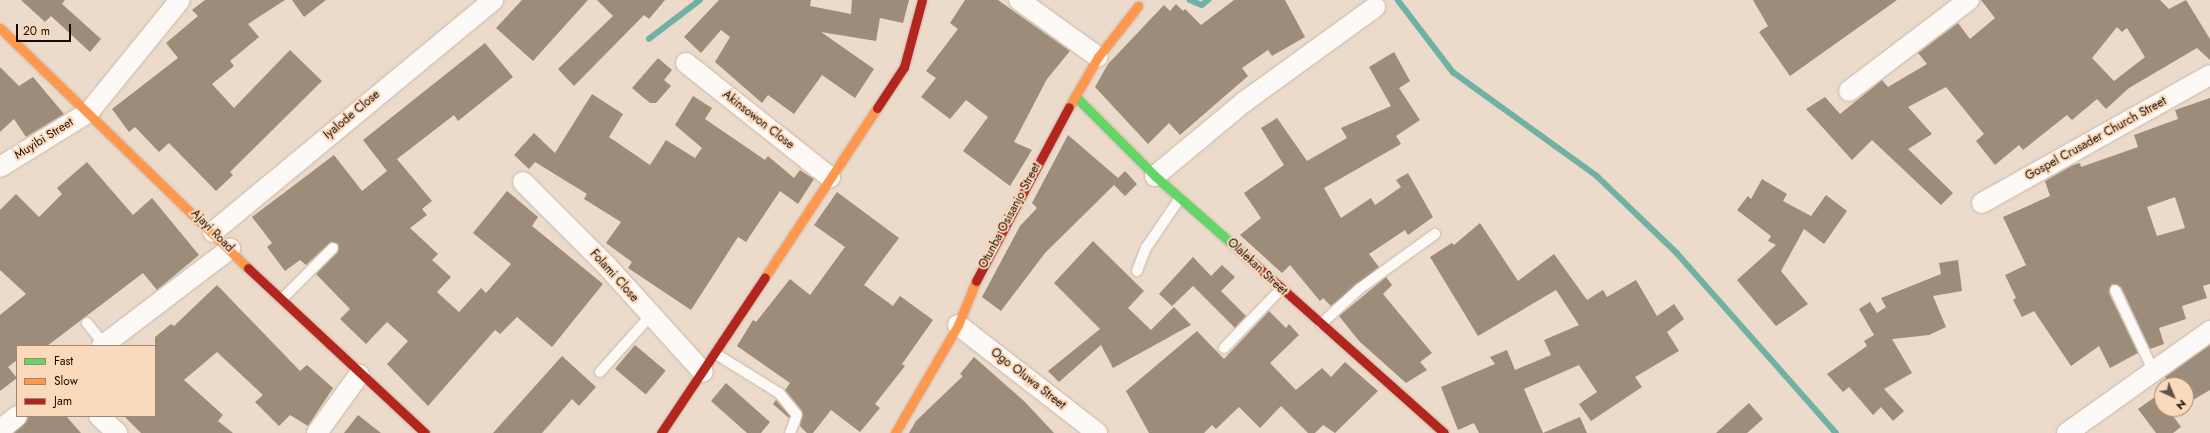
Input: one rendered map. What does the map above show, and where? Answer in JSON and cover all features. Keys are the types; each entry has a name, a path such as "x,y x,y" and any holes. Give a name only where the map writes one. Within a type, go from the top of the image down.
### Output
{"street":[{"name":"Muyibi Street","path":"0,167 89,112 180,0"},
{"name":"Iyalode Close","path":"213,232 493,0"},
{"path":"661,433 716,354 830,177 904,67 922,0"},
{"path":"1019,0 1098,57"},
{"path":"1848,91 1968,0"},
{"name":"Otunba Osisanjo Street","path":"895,433 958,325 975,282 1075,96 1098,57 1138,6"},
{"path":"1155,176 1244,102 1375,7"},
{"name":"Ajayi Road","path":"0,28 89,112 359,375 425,433"},
{"name":"Akinsowon Close","path":"686,63 830,177"},
{"name":"Gospel Crusader Church Street","path":"1982,203 2210,75"},
{"name":"Olalekan Street","path":"1075,96 1155,176 1444,433"},
{"name":"Folami Close","path":"523,182 606,266 650,316 703,372"},
{"path":"103,345 230,249"},
{"name":"Ogo Oluwa Street","path":"958,325 1097,433"},
{"path":"2067,433 2153,370 2210,331"},
{"path":"317,433 359,375"},
{"path":"0,430 16,417"},
{"path":"100,417 117,433"}],"lane":[{"path":"1137,271 1146,248 1180,198"},
{"path":"1321,324 1359,289 1435,234"},
{"path":"282,299 333,248"},
{"path":"1224,348 1282,289"},
{"path":"2115,290 2153,370"},
{"path":"600,372 650,316"},
{"path":"87,323 103,345"},
{"path":"716,354 779,394 798,418 790,433"}],"building":[{"path":"21,0 65,0 62,4 101,39 90,52 51,16 45,22"},
{"path":"205,0 285,0 248,24 259,37 230,61 234,66 212,84 234,108 290,50 322,81 230,172 233,175 216,191 169,143 159,152 135,127 129,132 112,109 178,58 166,43 198,16 192,10"},
{"path":"292,0 326,0 304,17"},
{"path":"522,0 588,0 533,61 496,28"},
{"path":"597,0 665,0 649,19 644,15 574,86 558,69 613,16"},
{"path":"719,0 811,0 810,6 851,14 852,0 909,0 903,23 880,18 876,41 821,32 874,69 855,98 822,75 794,114 768,95 762,103 715,62 730,37 721,30 701,53 684,37"},
{"path":"965,0 998,0 1070,51 1047,79 1014,142 1032,150 1010,186 963,151 988,117 966,100 950,119 921,97 936,78 926,71 958,29 950,23"},
{"path":"1234,0 1285,0 1305,37 1272,56 1268,50 1242,68 1248,76 1180,135 1169,123 1148,144 1095,87 1108,64 1164,5 1170,11 1176,4 1183,11 1185,9 1201,25"},
{"path":"1753,0 1897,0 1790,76 1759,32 1768,26"},
{"path":"1981,0 2160,0 2169,9 2186,0 2210,39 2210,60 2197,48 2129,88 2106,109 2097,99 2072,120 2067,115 2023,150 2019,145 1995,165 1976,141 1984,134 1946,87 1908,107 1932,134 1908,149 1953,193 1941,205 1872,140 1852,160 1806,109 1825,97 1840,114 1882,80 1888,87 1927,64 1918,53 1958,23 1970,39 1995,18","holes":["2117,27 2122,32 2127,28 2145,57 2114,81 2092,58"]},
{"path":"485,43 513,77 458,121 454,115 397,159 432,201 422,209 427,215 410,228 438,254 432,260 451,277 437,292 459,312 481,288 486,293 511,264 473,233 507,191 538,217 532,226 603,284 552,347 517,317 500,334 495,330 428,406 387,364 408,341 387,322 366,344 340,319 350,309 316,274 338,252 338,244 331,242 306,265 300,260 285,271 267,247 272,243 252,217 334,155 362,191 387,171 363,140"},
{"path":"1394,52 1410,81 1399,88 1420,120 1396,136 1401,144 1324,188 1341,218 1371,198 1375,205 1401,187 1396,180 1408,173 1433,217 1408,235 1405,230 1369,254 1379,267 1331,306 1323,298 1320,301 1290,265 1282,273 1240,235 1261,218 1244,193 1284,165 1261,128 1277,118 1307,161 1347,138 1341,128 1391,106 1369,67"},
{"path":"658,58 672,70 664,80 671,86 656,103 650,103 632,88"},
{"path":"0,67 19,86 33,77 64,114 26,137 14,119 0,132"},
{"path":"592,94 623,114 609,137 650,165 666,140 695,158 702,148 675,125 693,96 712,108 705,119 765,160 768,156 794,178 800,170 814,179 798,204 780,191 746,242 738,237 691,310 628,268 632,262 606,243 621,222 584,199 587,194 535,162 529,169 514,155 534,133 555,153"},
{"path":"2210,98 2210,284 2203,286 2207,298 2182,306 2186,319 2159,328 2164,344 2150,349 2121,287 2112,284 2109,293 2138,353 2110,368 2099,346 2071,366 2034,311 2022,317 2013,300 2016,298 2005,275 2026,265 2003,217 2050,196 2045,181 2073,165 2080,163 2081,167 2138,147 2134,135 2178,119 2175,110","holes":["2175,197 2185,228 2157,236 2147,207"]},
{"path":"1068,135 1118,178 1125,171 1137,184 1125,196 1114,185 1045,253 1001,311 982,297 1020,226 1037,208 1032,203"},
{"path":"87,162 133,215 152,198 199,255 157,290 143,273 48,345 16,345 16,361 8,367 16,379 0,391 0,315 26,294 0,270 0,210 16,194 39,217 62,194 57,188"},
{"path":"1762,179 1787,194 1783,201 1811,216 1826,195 1847,211 1824,244 1804,229 1781,271 1808,304 1776,326 1737,280 1776,245 1768,241 1771,236 1737,210 1748,196 1751,199"},
{"path":"837,192 899,238 864,285 893,306 900,296 933,320 902,364 905,366 875,404 880,408 860,432 831,410 813,433 807,433 800,426 802,411 785,390 790,383 737,346 753,320 756,322 790,279 810,295 845,247 814,225"},
{"path":"1480,223 1518,281 1554,254 1587,300 1603,290 1607,297 1636,280 1657,316 1674,304 1684,319 1667,332 1679,351 1635,377 1642,387 1591,421 1579,404 1597,392 1579,365 1524,389 1543,433 1479,433 1474,423 1458,430 1441,387 1495,364 1490,357 1507,350 1515,370 1551,355 1544,340 1579,325 1556,290 1478,336 1430,257 1452,243 1454,245"},
{"path":"1093,241 1144,291 1128,308 1151,330 1174,307 1191,325 1113,368 1101,345 1059,382 1048,371 1100,329 1054,283"},
{"path":"1193,257 1211,276 1222,265 1235,277 1221,291 1246,316 1235,328 1193,286 1172,306 1159,294"},
{"path":"1958,260 1962,291 1933,296 1946,327 1929,335 1892,339 1912,373 1884,389 1904,411 1893,421 1881,407 1873,415 1849,387 1843,392 1827,374 1867,346 1864,341 1874,335 1859,309 1870,302 1877,313 1886,307 1881,298 1941,274 1939,263"},
{"path":"1386,277 1392,285 1383,294 1432,353 1420,362 1427,370 1406,383 1359,341 1339,316"},
{"path":"217,285 300,371 307,365 333,388 308,426 290,415 279,426 255,402 263,395 217,352 184,380 223,415 218,421 233,433 141,433 125,417 156,417 155,337 171,324 174,326"},
{"path":"1269,311 1286,328 1289,324 1299,335 1270,363 1296,390 1322,368 1331,377 1345,362 1378,391 1335,433 1323,425 1315,433 1308,433 1281,406 1260,428 1239,407 1216,429 1212,425 1204,433 1149,433 1126,391 1197,331 1224,359"},
{"path":"635,345 666,371 646,394 615,369"},
{"path":"2210,345 2210,390 2194,399 2194,377 2165,377"},
{"path":"562,356 596,387 579,406 572,399 542,433 493,433"},
{"path":"974,357 1024,401 1054,433 909,433 916,421 963,376 960,374"},
{"path":"726,383 770,422 761,433 747,433 711,401"},
{"path":"2154,398 2154,417 2174,417 2181,427 2173,433 2156,433 2138,409"},
{"path":"776,400 790,416 789,418 773,404"},
{"path":"1749,403 1763,419 1747,433 1716,433"},
{"path":"358,415 381,433 344,433"},
{"path":"27,417 67,417 81,433 14,433"},
{"path":"1580,417 1587,433 1543,433"}],"waterway":[{"path":"649,39 700,0"},
{"path":"1190,0 1202,5 1208,0"},
{"path":"1398,0 1453,72 1597,176 1677,253 1836,433"}],"traffic: fast":[{"path":"1075,96 1155,176 1240,251"}],"traffic: slow":[{"path":"1069,107 1098,57 1138,6"},
{"path":"0,28 248,268"},
{"path":"765,277 877,108"},
{"path":"895,433 958,325 976,281"}],"traffic: jam":[{"path":"877,108 904,67 922,0"},
{"path":"976,281 1069,107"},
{"path":"1240,251 1444,433"},
{"path":"248,268 425,433"},
{"path":"661,433 765,277"}]}
